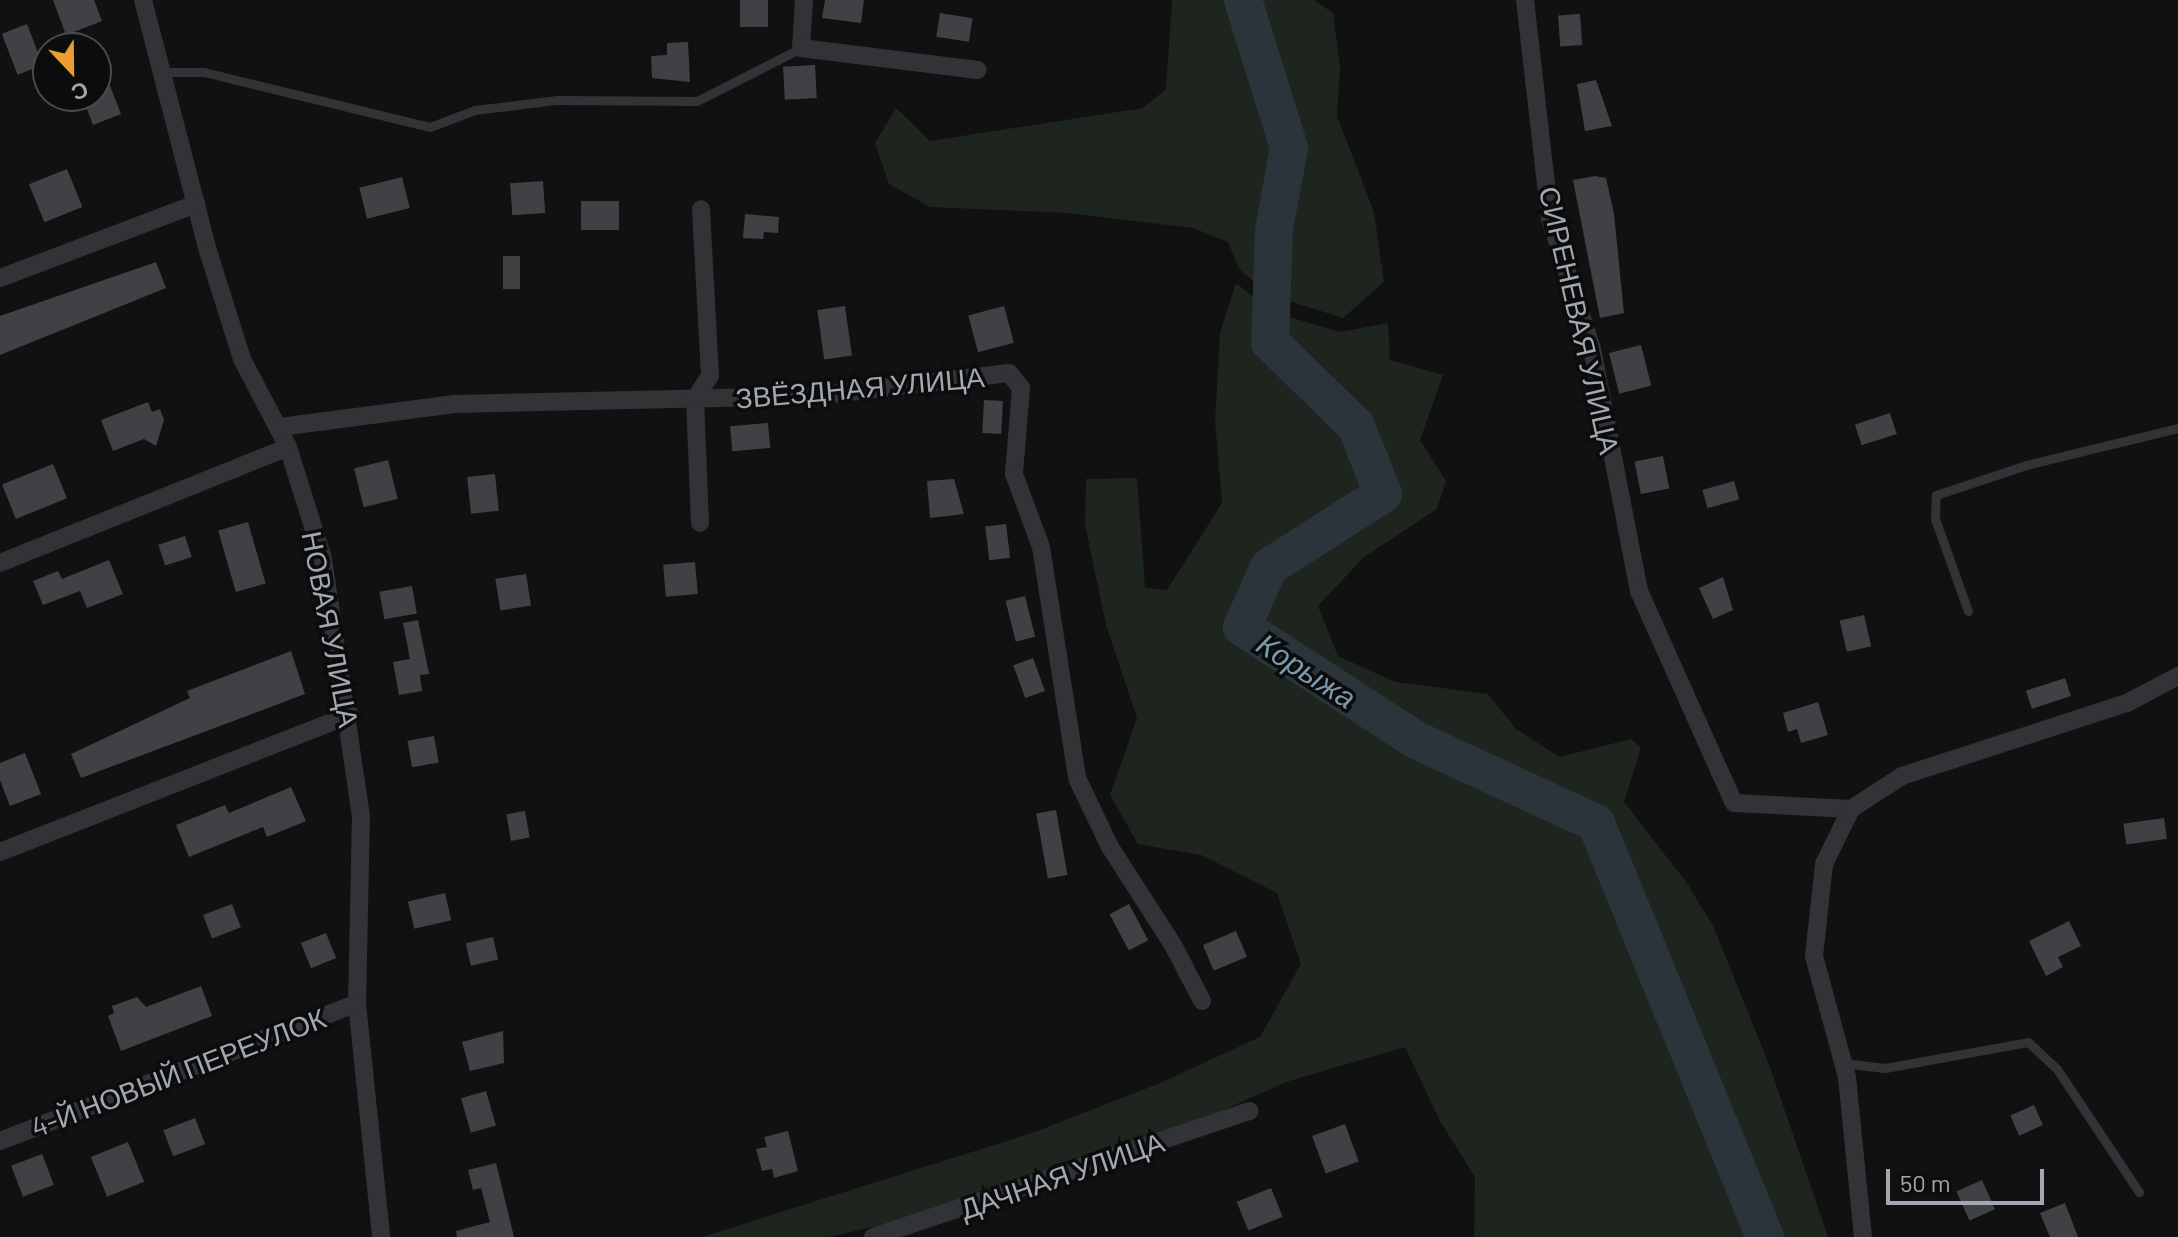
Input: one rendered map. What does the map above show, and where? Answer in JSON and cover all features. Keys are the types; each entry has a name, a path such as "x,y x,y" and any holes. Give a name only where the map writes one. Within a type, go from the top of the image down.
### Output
{"street":[{"name":"НОВАЯ УЛИЦА","path":"143,0 196,204 242,359 280,427 323,559 350,715 361,815 357,1003 381,1237"},
{"path":"804,0 801,48 978,70"},
{"name":"СИРЕНЕВАЯ УЛИЦА","path":"1525,0 1550,219 1592,349 1639,591 1734,803 1851,809"},
{"path":"0,278 196,204"},
{"path":"700,523 695,399 710,376 701,209"},
{"name":"ЗВЁЗДНАЯ УЛИЦА","path":"280,427 454,404 816,396 1009,373 1021,388 1014,474 1041,547 1077,778 1110,847 1173,945 1202,1001"},
{"path":"0,563 288,447"},
{"path":"1863,1237 1843,1063 1814,956 1824,864 1851,809 1902,776 2127,703 2178,676"},
{"path":"0,852 350,715"},
{"name":"4-Й НОВЫЙ ПЕРЕУЛОК","path":"0,1141 357,1003"},
{"name":"ДАЧНАЯ УЛИЦА","path":"873,1237 1250,1111"}],"lane":[{"path":"160,72 204,72 430,127 475,110 557,100 697,101 801,48"},
{"path":"1968,611 1935,519 1936,495 2026,465 2178,428"},
{"path":"1843,1063 1885,1068 2028,1042 2057,1069 2139,1192"}],"shaded area":[{"path":"1172,0 1314,0 1333,13 1340,66 1337,116 1374,212 1384,282 1343,318 1270,295 1239,269 1228,242 1193,228 1068,213 930,207 889,184 875,143 896,108 930,141 1143,108 1166,89"},
{"path":"1236,283 1272,312 1340,332 1388,323 1390,360 1443,375 1420,440 1446,481 1437,509 1364,557 1318,606 1338,656 1395,682 1488,694 1515,728 1559,757 1631,739 1641,748 1624,802 1687,883 1714,928 1770,1067 1828,1237 1474,1237 1475,1177 1440,1121 1405,1047 1286,1082 1197,1122 990,1199 830,1237 702,1237 1032,1133 1158,1084 1260,1037 1301,964 1277,893 1201,855 1138,844 1110,795 1137,718 1106,625 1085,524 1086,479 1137,478 1145,588 1167,590 1222,503 1215,421 1220,333"}],"building":[{"path":"53,0 94,0 102,21 74,32 65,32"},
{"path":"740,0 768,0 768,27 740,27"},
{"path":"825,0 864,0 861,23 822,18"},
{"path":"940,13 973,18 969,42 936,37"},
{"path":"1580,14 1582,45 1560,46 1558,16"},
{"path":"27,24 32,37 32,69 18,75 2,34"},
{"path":"688,42 690,82 652,78 651,56 667,55 667,43"},
{"path":"815,65 817,98 785,100 783,67"},
{"path":"1596,80 1612,126 1585,131 1577,84"},
{"path":"112,91 121,114 93,125 88,112 112,112"},
{"path":"67,169 82,207 44,222 29,184"},
{"path":"1595,176 1606,178 1614,214 1624,313 1600,318 1573,180"},
{"path":"402,177 410,208 367,219 359,188"},
{"path":"543,181 545,213 512,215 510,183"},
{"path":"581,201 619,201 619,230 581,230"},
{"path":"745,214 779,217 778,233 764,232 763,239 743,238"},
{"path":"503,256 520,256 520,289 503,289"},
{"path":"156,262 166,288 0,355 0,316"},
{"path":"845,306 852,356 824,359 817,310"},
{"path":"1004,306 1014,343 978,352 968,316"},
{"path":"1641,345 1651,386 1619,394 1609,353"},
{"path":"984,400 1003,401 1001,434 982,433"},
{"path":"148,402 152,412 160,409 164,420 156,446 144,439 113,451 101,420"},
{"path":"1890,413 1897,434 1862,445 1855,424"},
{"path":"768,423 770,448 732,451 730,426"},
{"path":"1663,456 1669,488 1641,494 1635,462"},
{"path":"388,460 398,499 364,507 354,468"},
{"path":"53,464 67,498 16,519 2,485"},
{"path":"495,474 499,511 471,514 467,477"},
{"path":"954,479 964,514 930,518 927,481"},
{"path":"1734,481 1739,499 1708,508 1702,490"},
{"path":"248,522 266,584 236,592 218,531"},
{"path":"1006,524 1010,558 989,560 985,527"},
{"path":"185,536 192,557 165,566 158,545"},
{"path":"109,560 123,594 87,608 80,591 43,605 33,581 58,571 62,579"},
{"path":"695,562 698,594 666,597 663,565"},
{"path":"526,574 531,606 500,610 495,579"},
{"path":"1723,577 1733,610 1713,619 1699,588"},
{"path":"412,586 417,614 384,619 380,592"},
{"path":"1025,596 1035,637 1016,642 1006,601"},
{"path":"1864,615 1871,646 1847,652 1840,621"},
{"path":"418,620 429,674 420,675 422,691 399,695 393,662 410,659 403,623"},
{"path":"291,651 305,694 81,778 71,754 190,698 187,691"},
{"path":"1033,658 1045,691 1025,698 1013,665"},
{"path":"2065,678 2071,696 2032,709 2026,691"},
{"path":"1818,702 1828,735 1801,743 1797,729 1788,732 1783,713"},
{"path":"434,736 439,763 412,767 407,741"},
{"path":"25,753 41,794 10,806 0,780 0,763"},
{"path":"291,787 306,821 267,837 263,827 189,857 176,825 225,805 229,813"},
{"path":"1056,810 1067,875 1048,878 1036,813"},
{"path":"525,811 530,838 511,841 506,814"},
{"path":"2164,818 2167,839 2126,845 2123,824"},
{"path":"445,893 451,920 414,929 408,902"},
{"path":"232,904 241,927 212,938 203,915"},
{"path":"1129,904 1148,940 1129,951 1110,914"},
{"path":"2069,921 2081,946 2058,957 2063,967 2046,976 2029,941"},
{"path":"1236,931 1247,957 1214,971 1203,945"},
{"path":"326,933 336,958 311,968 301,943"},
{"path":"493,937 498,959 471,966 466,943"},
{"path":"201,986 212,1016 121,1051 108,1016 114,1013 112,1006 137,997 146,1007"},
{"path":"503,1031 504,1063 470,1071 462,1042"},
{"path":"486,1091 496,1126 471,1133 461,1098"},
{"path":"2034,1105 2043,1125 2019,1136 2010,1116"},
{"path":"195,1118 205,1144 173,1156 163,1130"},
{"path":"1345,1124 1359,1162 1326,1174 1312,1136"},
{"path":"788,1131 798,1171 774,1178 772,1169 762,1171 756,1149 767,1147 764,1137"},
{"path":"128,1142 144,1182 107,1197 91,1157"},
{"path":"42,1154 54,1185 23,1197 11,1166"},
{"path":"496,1163 514,1237 457,1237 456,1231 490,1222 481,1188 473,1190 468,1170"},
{"path":"1982,1180 1995,1209 1969,1221 1956,1191"},
{"path":"1271,1188 1283,1217 1248,1231 1237,1202"},
{"path":"2065,1203 2078,1237 2050,1237 2040,1213"}],"waterway":[{"name":"Корыжа","path":"1243,0 1289,148 1274,230 1270,342 1356,426 1383,494 1269,567 1242,627 1416,740 1596,823 1765,1237"}]}
